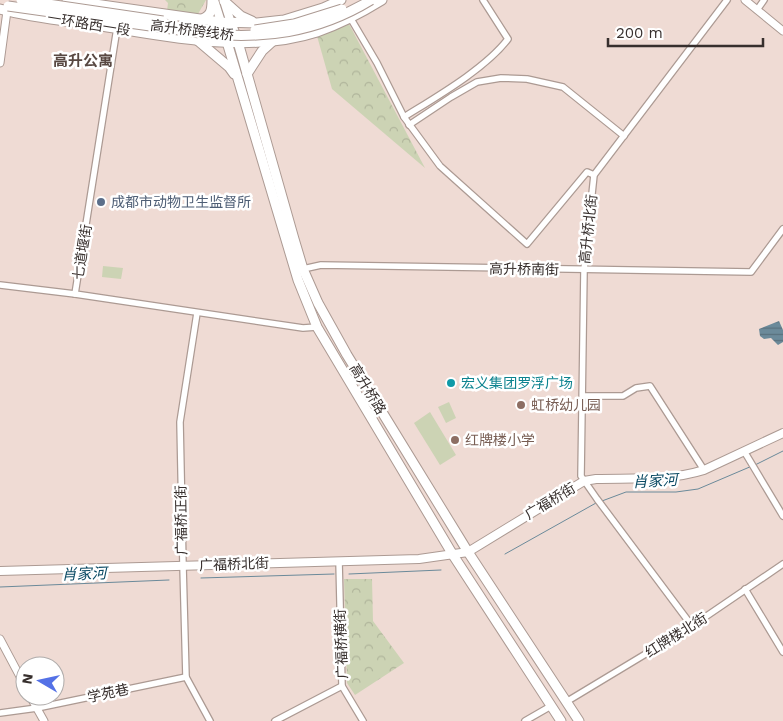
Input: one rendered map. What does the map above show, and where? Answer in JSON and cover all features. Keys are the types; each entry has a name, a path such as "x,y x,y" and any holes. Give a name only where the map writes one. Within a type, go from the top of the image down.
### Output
{"main road":[{"name":"高升桥跨线桥","path":"21,0 191,26 225,30 257,30 307,21 360,0"},
{"name":"一环路西一段","path":"67,0 231,23 284,20 337,1"},
{"path":"200,20 208,17 210,14 213,0"},
{"path":"213,0 221,22"},
{"name":"高升桥跨线桥","path":"4,7 200,33 227,36 257,36 308,28 344,15 371,0"},
{"name":"一环路西一段","path":"4,7 117,28 196,39 259,43 316,32 351,19 382,0"},
{"path":"224,1 231,23"},
{"path":"224,1 241,16 257,23"},
{"name":"高升桥路","path":"221,22 298,280 317,327 453,555 560,721"},
{"name":"高升桥路","path":"231,23 303,269 318,303 347,355 468,552 579,721"},
{"path":"196,39 229,67 238,79"},
{"path":"247,74 262,51 273,41"},
{"name":"广福桥街","path":"468,552 584,481 678,477 704,470 783,433"},
{"name":"广福桥北街","path":"0,571 418,559 468,552"}],"street":[{"path":"404,117 438,96 497,53 508,39 483,0"},
{"name":"高升桥北街","path":"692,626 581,476 584,270 594,175 728,0"},
{"path":"745,0 783,32"},
{"path":"757,10 764,0"},
{"path":"0,63 4,7"},
{"path":"351,19 377,63 404,117 440,166 527,244 587,172 594,175"},
{"name":"七道堰街","path":"117,28 75,294 303,328 317,327"},
{"path":"409,125 451,97 478,82 501,78 527,79 563,87 624,136"},
{"name":"高升桥南街","path":"303,269 321,265 751,272 783,230"},
{"path":"0,285 75,294"},
{"name":"广福桥正街","path":"197,313 180,422 182,566 186,677 210,721"},
{"path":"583,396 623,396 636,388 650,386 704,470"},
{"path":"744,451 783,516"},
{"name":"广福桥横街","path":"339,561 342,686 363,721"},
{"name":"红牌楼北街","path":"566,702 692,626 783,564"},
{"path":"745,590 783,652"},
{"path":"0,639 15,667"},
{"name":"学苑巷","path":"0,713 37,708 186,677"},
{"path":"275,721 342,686"},
{"path":"525,721 551,706"},
{"path":"37,708 44,721"}],"green space":[{"path":"165,0 206,0 198,14 167,11 168,3"},
{"path":"349,24 425,168 332,89 317,36"},
{"path":"103,266 123,268 121,279 102,277"},
{"path":"449,402 456,418 446,423 438,407"},
{"path":"430,412 456,455 440,465 414,423"},
{"path":"344,579 372,579 373,621 404,663 355,695 347,683"}],"water":[{"path":"779,321 783,330 783,342 778,345 771,338 764,339 760,336 759,329"}],"waterway":[{"name":"肖家河","path":"755,465 783,451"},
{"name":"肖家河","path":"602,501 626,492 676,492 698,489 752,466"},
{"name":"肖家河","path":"505,554 596,503"},
{"name":"肖家河","path":"349,574 441,570"},
{"name":"肖家河","path":"201,578 334,574"},
{"name":"肖家河","path":"0,587 169,580"}],"place":[{"name":"成都市动物卫生监督所","path":"101,202"},
{"name":"宏义集团罗浮广场","path":"451,383"},
{"name":"虹桥幼儿园","path":"521,405"},
{"name":"红牌楼小学","path":"455,440"}],"district":[{"name":"高升公寓","path":"83,61"}]}
